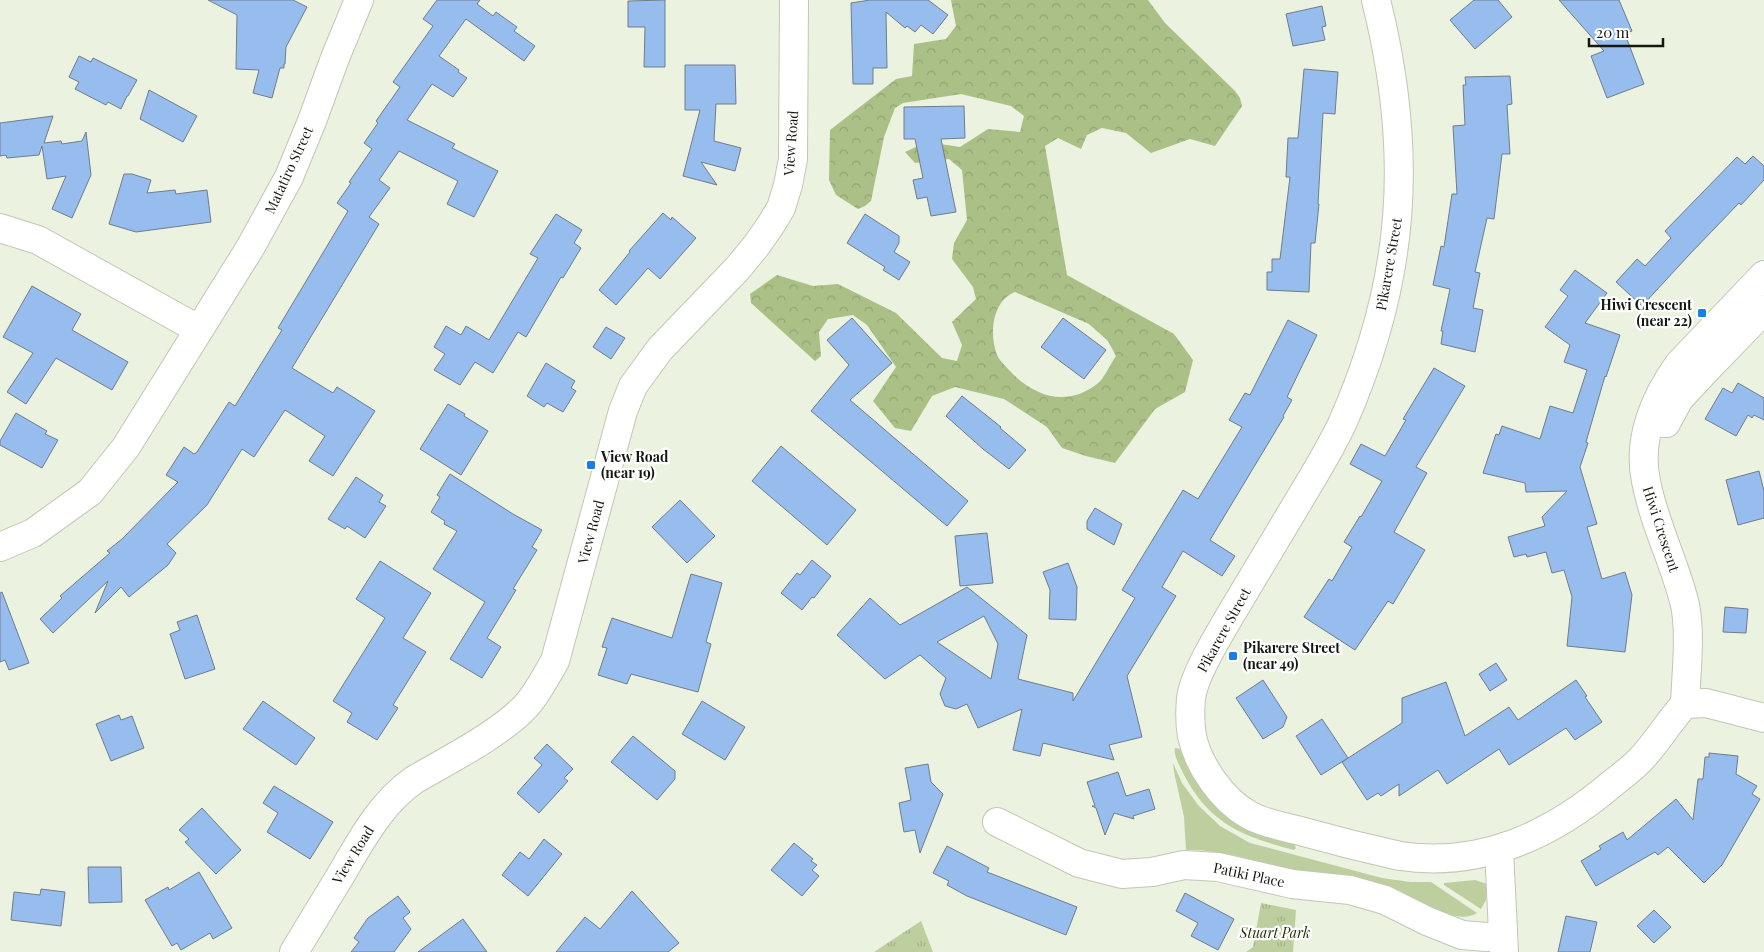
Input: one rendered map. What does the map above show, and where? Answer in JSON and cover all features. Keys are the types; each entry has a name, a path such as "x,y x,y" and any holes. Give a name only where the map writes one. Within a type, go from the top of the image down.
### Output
{"street":[{"name":"Matatiro Street","path":"0,547 33,533 90,492 126,447 250,248 289,177 358,0"},
{"name":"View Road","path":"294,952 368,828 387,804 401,789 414,780 509,722 526,706 539,689 554,661 623,411 633,386 660,349 737,269 756,246 781,208 788,185 792,159 794,0"},
{"name":"Pikarere Street","path":"1376,0 1397,109 1400,162 1399,204 1394,251 1374,339 1341,426 1312,480 1213,645 1198,676 1191,698 1192,736 1204,768 1229,800 1248,814 1274,824 1400,856 1422,859 1453,859 1499,850 1537,835 1594,799 1641,759 1685,704"},
{"path":"0,228 38,240 198,329"},
{"name":"Hiwi Crescent","path":"1685,704 1687,643 1685,608 1680,585 1645,480 1644,447 1649,422 1667,380 1679,364 1764,275"},
{"path":"1649,422 1666,423 1679,400 1764,310"},
{"path":"1685,704 1706,702 1764,718"},
{"name":"Patiki Place","path":"996,822 1079,863 1122,874 1152,872 1184,865 1218,867 1292,884 1350,890 1385,900 1426,921 1462,935 1487,937 1504,944"},
{"path":"1499,850 1504,944"}],"green space":[{"path":"951,0 1148,0 1165,23 1240,98 1242,106 1215,146 1190,139 1151,153 1126,133 1102,128 1087,135 1081,149 1058,138 1045,146 1067,275 1174,334 1193,360 1185,392 1155,409 1115,463 1062,448 1047,427 1004,399 955,387 932,396 911,431 895,428 873,401 896,367 867,325 853,315 828,319 819,332 821,356 815,361 751,303 750,294 777,275 813,286 838,284 896,313 942,358 957,361 962,345 952,322 976,299 973,287 952,259 954,243 967,220 962,170 949,159 915,163 905,152 927,142 960,147 988,129 1020,132 1024,116 1011,106 961,94 903,103 895,108 884,137 871,201 858,209 836,195 829,180 830,130 896,79 912,76 914,44 946,39 956,26","holes":["1015,292 1089,324 1108,341 1116,356 1105,375 1097,384 1074,396 1050,396 1029,387 1018,379 997,355 993,338 994,319 1001,303 1007,296"]},
{"path":"1175,748 1181,749 1186,763 1203,791 1292,841 1296,848 1294,850 1275,845 1243,833 1216,816 1204,805 1193,790 1177,760"},
{"path":"1173,763 1182,783 1198,805 1220,826 1250,843 1382,878 1410,882 1431,882 1477,913 1468,916 1447,914 1396,889 1371,881 1295,870 1213,852 1186,850 1184,817"},
{"path":"1475,880 1487,884 1486,900 1481,909 1444,885 1444,883"},
{"name":"Stuart Park","path":"1261,903 1296,910 1293,952 1246,952 1253,947"},
{"path":"921,921 933,952 874,952"}],"building":[{"path":"208,0 293,0 307,7 286,47 284,68 280,68 272,98 253,93 259,70 236,69 237,15"},
{"path":"437,0 480,0 477,4 493,16 496,12 517,27 514,31 535,46 524,61 466,19 439,56 467,78 453,97 432,84 407,120 455,144 452,148 498,171 474,217 447,204 458,181 399,151 379,180 390,188 369,217 379,224 292,368 333,393 337,387 375,411 333,476 309,461 325,436 285,410 254,457 242,449 207,505 167,544 176,553 168,565 129,597 121,587 95,613 108,581 53,633 40,619 62,598 60,596 110,553 107,551 122,539 178,482 166,475 184,447 194,454 197,452 229,402 235,406 282,330 278,328 348,211 337,203 372,149 364,143 378,123 376,121 400,87 393,82 433,26 423,19"},
{"path":"665,0 665,67 644,67 645,27 628,27 628,1"},
{"path":"870,0 928,0 948,15 933,34 921,25 915,32 907,26 905,28 886,12 887,68 873,68 873,84 853,84 851,3"},
{"path":"1474,0 1498,0 1512,17 1475,49 1450,20"},
{"path":"1559,0 1619,0 1632,31 1625,34 1644,84 1607,98 1591,56 1604,51"},
{"path":"1322,6 1326,26 1322,27 1325,40 1293,46 1286,14"},
{"path":"79,56 91,62 93,58 137,80 121,109 108,102 106,105 75,89 79,82 69,77"},
{"path":"685,65 735,65 736,104 716,104 714,141 741,148 735,171 701,162 717,185 683,176 700,110 685,110"},
{"path":"1304,69 1338,72 1335,114 1323,113 1319,204 1315,243 1311,243 1309,292 1267,290 1267,272 1272,272 1272,259 1280,259 1290,177 1286,177 1288,138 1298,138"},
{"path":"1510,76 1512,104 1507,105 1510,154 1502,154 1494,219 1487,218 1475,272 1480,273 1473,308 1483,310 1475,352 1441,344 1443,331 1441,331 1450,289 1433,285 1441,246 1444,247 1452,194 1457,194 1453,126 1465,125 1463,85 1466,85 1465,77"},
{"path":"149,90 197,116 183,142 140,119"},
{"path":"964,106 965,138 941,139 956,212 931,216 927,197 917,199 913,180 923,178 915,139 904,139 904,107"},
{"path":"53,116 44,143 61,141 62,144 82,141 86,132 91,175 72,218 52,209 66,176 47,179 42,146 39,155 7,158 6,155 0,156 0,123"},
{"path":"1753,156 1764,166 1764,180 1741,205 1739,203 1642,306 1616,282 1637,259 1645,266 1671,238 1665,231 1737,157 1745,164"},
{"path":"124,174 132,174 151,180 147,193 175,190 176,194 207,190 211,222 136,232 109,224"},
{"path":"663,213 671,220 672,217 696,238 660,279 648,268 616,305 599,290 629,251"},
{"path":"556,214 582,230 574,243 581,248 563,278 561,277 526,337 518,332 493,373 475,362 460,385 434,370 445,354 434,347 446,326 461,335 466,326 489,340 538,258 530,254"},
{"path":"865,214 899,236 899,243 894,252 910,262 899,280 883,270 885,267 847,243"},
{"path":"1575,270 1607,293 1585,323 1620,335 1605,376 1580,467 1597,524 1587,527 1602,579 1625,572 1632,595 1625,652 1567,646 1572,597 1564,570 1552,573 1546,552 1527,557 1526,554 1514,557 1508,537 1545,526 1542,517 1567,491 1526,492 1525,483 1483,473 1496,434 1499,435 1502,426 1540,439 1550,406 1573,413 1587,370 1564,362 1570,345 1545,327 1568,296 1560,290"},
{"path":"32,286 81,314 72,330 128,362 112,390 56,358 26,404 7,392 33,353 3,337"},
{"path":"852,318 892,363 850,400 968,501 947,526 811,411 849,365 827,340"},
{"path":"1063,318 1106,350 1084,379 1041,347"},
{"path":"1288,320 1317,335 1287,397 1292,400 1284,417 1210,540 1235,556 1222,576 1183,551 1162,587 1176,596 1127,676 1142,737 1109,745 1114,760 1043,743 1040,756 1013,750 1022,709 978,728 967,704 956,709 945,706 940,694 946,678 920,655 885,679 837,635 870,598 900,625 967,587 1027,635 1018,679 1073,693 1073,701 1135,598 1122,590 1183,490 1198,499 1242,427 1229,420 1245,393 1250,395","holes":["984,616 998,644 991,679 937,642"]},
{"path":"606,327 625,338 611,359 593,347"},
{"path":"546,363 575,381 571,388 576,391 563,412 547,403 544,407 527,396"},
{"path":"1434,368 1465,386 1416,467 1427,473 1394,532 1425,550 1393,604 1388,601 1355,650 1304,617 1329,579 1332,581 1352,547 1344,542 1382,481 1350,464 1361,444 1385,456 1406,420 1403,419"},
{"path":"1738,383 1764,398 1764,420 1754,415 1752,418 1748,415 1736,436 1705,419 1723,388 1732,393"},
{"path":"962,396 1026,450 1009,469 946,416"},
{"path":"448,404 488,431 461,475 420,449"},
{"path":"16,413 47,431 45,434 58,440 42,468 0,445 0,441"},
{"path":"781,446 856,510 827,545 752,481"},
{"path":"1759,471 1764,491 1764,518 1738,525 1726,480"},
{"path":"450,474 542,530 532,547 537,550 513,589 516,590 487,638 501,647 482,678 450,659 485,602 433,569 457,531 444,524 445,521 431,512 440,497 437,495"},
{"path":"356,477 383,495 379,502 386,506 365,538 347,526 345,529 328,519"},
{"path":"680,500 715,536 687,563 652,527"},
{"path":"1095,508 1122,524 1114,545 1087,529 1087,521"},
{"path":"987,533 993,583 960,586 955,536"},
{"path":"812,560 831,576 802,610 781,593 797,573 800,575"},
{"path":"380,561 431,593 403,638 426,652 393,705 398,708 377,740 347,722 352,713 333,701 385,618 356,599"},
{"path":"1068,563 1077,587 1076,620 1049,619 1050,590 1043,572"},
{"path":"691,574 722,583 706,642 711,644 698,692 631,674 627,684 598,675 607,648 602,647 612,618 672,638"},
{"path":"2,592 29,663 9,670 5,660 0,662 0,593"},
{"path":"1725,607 1748,609 1746,633 1723,632"},
{"path":"197,615 215,669 185,679 170,634 180,630 177,622"},
{"path":"1496,663 1507,680 1490,691 1479,674"},
{"path":"1263,680 1287,717 1283,727 1263,739 1236,698"},
{"path":"1576,680 1602,722 1575,740 1566,728 1509,765 1499,749 1447,784 1438,770 1399,796 1399,784 1381,796 1378,793 1367,800 1342,762 1402,723 1402,698 1446,682 1465,736 1509,707 1518,720"},
{"path":"263,701 315,738 296,765 243,729"},
{"path":"702,701 745,727 725,760 682,734"},
{"path":"119,715 121,720 132,716 144,748 111,761 96,724"},
{"path":"1322,719 1348,758 1321,775 1296,736"},
{"path":"633,736 675,771 675,779 657,800 611,762"},
{"path":"547,744 573,769 564,778 568,781 539,813 517,793 542,765 534,758"},
{"path":"1709,753 1738,756 1736,774 1757,786 1752,794 1760,799 1722,865 1704,883 1668,847 1658,855 1655,852 1596,886 1581,861 1601,849 1599,846 1623,832 1627,840 1676,799 1693,820 1698,779 1703,779 1705,757 1709,757"},
{"path":"928,764 931,782 943,794 920,853 915,830 904,832 899,803 911,800 905,768"},
{"path":"1118,772 1126,796 1149,789 1155,809 1133,816 1134,819 1114,813 1105,835 1096,808 1092,806 1095,806 1087,782"},
{"path":"274,786 333,822 310,859 267,832 278,813 263,803"},
{"path":"202,808 241,850 216,874 185,842 189,839 179,830"},
{"path":"544,839 562,854 528,896 502,875 520,852 529,859"},
{"path":"794,843 813,859 811,861 817,865 812,870 819,876 802,896 771,870"},
{"path":"947,846 989,868 987,872 1077,907 1066,935 967,896 947,885 949,881 933,873"},
{"path":"88,867 121,867 122,902 89,903"},
{"path":"199,872 232,928 213,939 210,933 181,950 177,943 172,946 145,900 168,887 169,890"},
{"path":"41,889 65,892 61,926 11,920 14,892 40,895"},
{"path":"632,891 679,943 668,952 556,952 585,917 600,929"},
{"path":"1185,893 1234,919 1218,950 1191,936 1198,923 1176,911"},
{"path":"398,896 410,912 403,918 411,929 394,952 351,952 359,942 354,938 368,918"},
{"path":"1654,910 1671,927 1654,943 1637,926"},
{"path":"1566,916 1597,922 1590,952 1558,952"},
{"path":"463,919 487,952 418,952"}],"place":[{"name":"Hiwi Crescent (near 22)","path":"1702,313"},
{"name":"View Road (near 19)","path":"591,465"},
{"name":"Pikarere Street (near 49)","path":"1233,656"}]}
